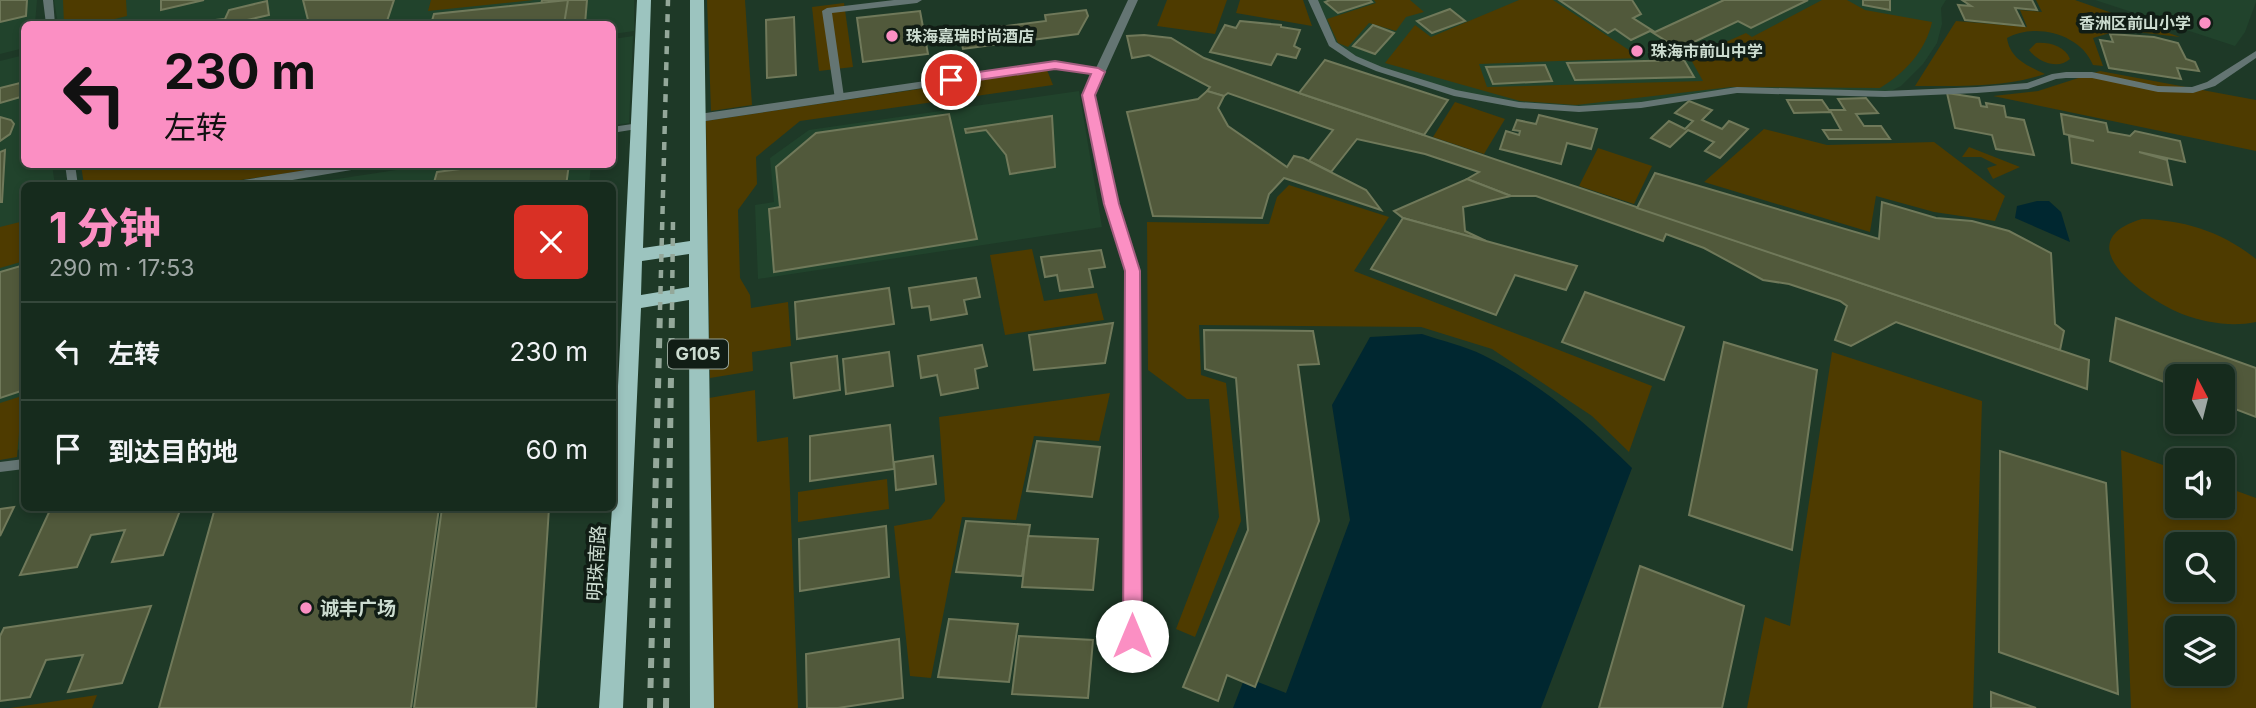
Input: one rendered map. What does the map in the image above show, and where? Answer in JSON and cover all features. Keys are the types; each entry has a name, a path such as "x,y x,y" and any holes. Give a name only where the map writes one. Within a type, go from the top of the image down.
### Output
{"highway":[{"name":"明珠南路","path":"611,708 632,303 644,0"},
{"name":"G105","path":"697,0 702,708"},
{"path":"634,256 698,246"},
{"path":"632,303 698,292"}],"street":[{"path":"1132,636 1132,271 1112,204 1089,95 1133,0"},
{"path":"699,118 1055,65 1098,72"}],"lane":[{"path":"48,0 51,21"},
{"path":"839,97 827,11 917,0"},
{"path":"1313,0 1332,44 1353,58 1454,93 1519,105 1579,109 1641,105 1737,90 1885,94 1978,90 2028,86 2066,75 2092,75 2150,88 2193,90 2211,84 2256,54"},
{"path":"616,129 639,126"},
{"path":"256,182 344,168"},
{"path":"0,467 21,464"}],"shaded area":[{"path":"0,0 37,0 35,21 21,21 21,49 0,54"},
{"path":"54,0 634,0 634,31 616,34 616,21 58,21"},
{"path":"63,0 126,0 127,16 106,21 64,21"},
{"path":"431,0 534,0 428,11"},
{"path":"707,0 745,0 752,105 711,111"},
{"path":"1167,0 1227,0 1215,34 1157,26"},
{"path":"1240,0 1303,0 1312,26 1236,13"},
{"name":"珠海市前山中学","path":"1313,0 1946,0 1941,8 1942,24 1937,43 1923,64 1901,86 1885,94 1737,90 1611,108 1519,105 1454,93 1378,69 1332,44"},
{"path":"1374,0 1410,0 1424,12 1406,17 1396,31 1369,23 1348,47 1338,43 1327,19 1376,3"},
{"path":"1519,0 1553,0 1641,58 1479,64 1487,87 1703,81 1690,58 1746,33 1752,37 1822,0 1847,0 1865,10 1932,22 1925,42 1913,60 1880,88 1731,87 1576,105 1520,101 1385,63 1415,25 1431,37"},
{"path":"2036,0 2075,0 2180,37 2120,30 2093,38 2103,66 2093,65 2078,45 2056,34 2043,31 2018,33 2007,38 2012,51 2021,61 2045,74 1997,84 1915,86 1956,21 2027,27 2020,10 2042,12"},
{"name":"香洲区前山小学","path":"2095,0 2256,2 2245,32 2235,46"},
{"path":"844,3 853,67 819,71 812,7"},
{"path":"633,36 629,123 616,125 616,39"},
{"path":"2036,43 2056,46 2070,59 2060,64 2043,61 2029,50"},
{"path":"21,56 21,168 52,168 55,182 21,182 21,449 0,452 0,61"},
{"path":"1047,70 1053,85 800,121 756,157 757,184 738,210 740,278 750,295 751,308 788,302 791,346 752,352 753,371 710,378 706,121"},
{"path":"2100,71 2256,100 2256,151 1993,96 2038,91"},
{"path":"1079,91 1102,227 758,279 755,205 774,202 770,158 809,130"},
{"path":"1455,102 1505,119 1484,154 1433,137"},
{"path":"1764,129 1827,145 1934,142 2005,196 1995,221 1934,212 1876,196 1870,232 1704,182"},
{"path":"1969,147 2020,167 1993,179 1987,168 1997,165 1981,157 1962,157"},
{"path":"1598,148 1652,166 1634,204 1579,186"},
{"path":"81,168 322,168 226,182 84,182"},
{"path":"410,168 591,168 589,182 317,182"},
{"path":"1289,185 1389,217 1354,271 1652,386 1629,452 1592,416 1492,349 1421,327 1199,325 1201,375 1226,383 1241,521 1195,637 1176,629 1219,517 1209,399 1187,399 1148,370 1147,222 1269,224 1277,197"},
{"path":"2142,219 2173,222 2202,229 2230,242 2256,259 2256,322 2228,324 2191,317 2166,307 2133,283 2119,270 2111,255 2110,241 2120,229"},
{"path":"21,222 21,262 0,268 0,227"},
{"path":"1032,249 1044,301 1097,293 1104,320 1005,335 990,255"},
{"path":"1832,352 1982,401 1973,708 1747,708 1765,617 1790,626"},
{"path":"755,390 757,442 788,437 798,708 713,708 709,398"},
{"path":"1110,393 1099,441 1034,436 1016,520 962,517 931,678 910,676 894,526 931,519 945,501 939,417"},
{"path":"21,396 17,457 0,460 0,403"},
{"path":"2121,450 2165,466 2165,518 2235,518 2235,490 2256,498 2256,708 2131,708"},
{"path":"887,479 889,509 798,522 798,492"},
{"path":"97,695 92,708 10,708"}],"water":[{"path":"2049,201 2061,212 2070,242 2015,218 2017,206"},
{"path":"1422,334 1476,352 1524,378 1581,421 1632,468 1541,708 1233,708 1245,677 1286,693 1350,520 1332,405 1370,337"}],"building":[{"path":"0,0 27,0 26,16 0,22"},
{"path":"161,0 204,0 161,10"},
{"path":"303,0 394,0 387,21 308,21"},
{"path":"542,0 587,0 585,21 538,21"},
{"path":"568,0 564,21 432,21 434,14"},
{"path":"1559,0 1632,0 1641,14 1633,18 1655,32 1724,0 1808,0 1751,28 1738,21 1679,49 1650,31 1631,40 1615,29 1608,33"},
{"path":"1863,0 1890,0 1890,10 1863,5"},
{"path":"1962,0 2032,0 2037,10 2015,8 2024,26 1965,20 1958,5 1971,6"},
{"path":"267,1 269,15 242,21 205,21 225,19 229,10"},
{"path":"1325,2 1372,2 1338,13"},
{"path":"1450,9 1465,21 1432,33 1417,21"},
{"path":"1086,10 1088,16 1078,34 963,49 959,32 1046,21 1045,15"},
{"name":"珠海嘉瑞时尚酒店","path":"920,11 928,54 863,62 857,18"},
{"path":"794,17 796,75 767,78 766,20"},
{"path":"1240,21 1281,25 1300,30 1294,46 1300,49 1296,58 1277,54 1271,65 1210,52 1225,25 1236,28"},
{"path":"1373,25 1394,33 1375,54 1353,46"},
{"path":"2110,34 2154,37 2178,43 2186,59 2195,62 2199,71 2177,68 2181,79 2109,68 2100,40 2113,42"},
{"path":"1127,36 1171,38 1204,58 1299,93 2089,360 2087,389 1896,322 1851,346 1835,340 1847,306 1840,301 1789,284 1763,280 1704,248 1666,234 1663,241 1536,196 1511,196 1467,179 1479,172 1425,154 1357,139 1331,172 1309,161 1333,130 1228,93 1224,96 1207,91 1210,87 1149,55 1132,58"},
{"path":"1325,60 1448,100 1424,135 1299,93"},
{"path":"1684,60 1694,77 1575,80 1567,63"},
{"path":"1545,65 1552,81 1493,84 1486,67"},
{"path":"21,83 21,97 0,103 0,88"},
{"path":"1207,91 1224,96 1218,108 1228,126 1287,167 1294,156 1303,158 1366,190 1381,210 1284,178 1269,194 1262,218 1153,216 1127,112 1198,99"},
{"path":"1947,93 1979,98 1981,106 1987,107 1986,103 2004,106 2006,117 2024,120 2034,155 1996,149 1992,135 1955,128"},
{"path":"1866,98 1878,113 1856,114 1864,126 1881,126 1890,139 1829,139 1823,130 1841,130 1831,112 1794,113 1787,100 1822,100 1829,110 1845,110 1838,99"},
{"path":"1689,101 1712,110 1702,120 1722,129 1729,121 1748,129 1720,158 1705,151 1714,142 1688,130 1670,147 1651,138 1669,121 1685,129 1693,121 1675,113"},
{"path":"949,114 977,239 774,272 769,209 780,207 776,167 816,133"},
{"path":"2061,114 2106,123 2108,132 2130,136 2135,131 2180,141 2185,162 2139,152 2167,160 2172,185 2072,163 2069,136 2094,141 2064,134"},
{"path":"1539,115 1597,129 1591,149 1567,143 1561,164 1500,149 1506,131 1519,135 1520,131 1513,130 1517,120 1536,124"},
{"path":"1052,116 1055,167 1010,174 1006,155 986,130 966,133 965,129"},
{"path":"0,117 11,120 14,124 10,134 0,141"},
{"path":"5,150 2,202 0,202 0,152"},
{"path":"468,168 568,168 567,182 434,182 437,172"},
{"path":"1655,173 1879,239 1882,202 1936,218 1972,221 2009,231 2051,253 2055,324 2064,331 2060,350 1637,208"},
{"path":"1467,179 1511,196 1463,207 1465,231 1486,241 1403,218 1394,211"},
{"path":"1403,218 1577,266 1566,290 1515,275 1496,315 1371,269"},
{"path":"1101,250 1105,267 1089,269 1093,287 1060,291 1057,275 1045,277 1041,257"},
{"path":"21,266 21,391 0,398 0,272"},
{"path":"976,278 980,297 964,300 967,314 931,320 929,306 912,308 909,288"},
{"path":"889,288 894,324 797,339 795,302"},
{"path":"1585,292 1684,327 1664,380 1562,342"},
{"path":"2116,318 2256,368 2256,417 2235,409 2235,364 2165,364 2165,382 2110,361"},
{"path":"1113,323 1105,363 1034,370 1029,335"},
{"path":"1204,330 1313,331 1319,364 1298,365 1319,521 1255,687 1227,675 1218,701 1183,687 1248,530 1236,378 1205,369"},
{"path":"1724,342 1817,370 1792,550 1689,515"},
{"path":"982,345 987,366 975,369 978,388 941,395 937,375 921,378 918,356"},
{"path":"889,352 893,386 846,394 843,359"},
{"path":"837,356 840,390 794,398 791,363"},
{"path":"890,425 894,469 810,481 810,436"},
{"path":"1037,441 1100,447 1092,497 1027,491"},
{"path":"2000,451 2106,483 2118,694 1999,652"},
{"path":"933,456 936,484 896,490 894,462"},
{"path":"14,507 0,536 0,509"},
{"path":"50,511 180,511 163,555 112,562 125,530 91,535 77,567 20,575"},
{"name":"诚丰广场","path":"214,511 439,511 411,708 159,708"},
{"path":"442,511 549,511 536,708 414,708"},
{"path":"966,521 1030,525 1022,576 956,572"},
{"path":"886,526 889,577 800,591 799,539"},
{"path":"1028,536 1098,539 1093,590 1022,587"},
{"path":"1640,566 1744,606 1722,708 1599,708"},
{"path":"151,606 122,683 68,692 83,655 46,660 30,697 0,701 0,636 4,628"},
{"path":"949,619 1018,624 1009,682 938,677"},
{"path":"1019,636 1093,640 1088,698 1012,694"},
{"path":"899,639 903,698 838,708 807,708 806,654"},
{"path":"1991,692 2036,708 1991,708"}],"railway":[{"path":"660,310 668,0"},
{"path":"672,310 673,220"},
{"path":"650,708 660,309"},
{"path":"666,708 672,309"}],"place":[{"name":"香洲区前山小学","path":"2205,23"},
{"name":"珠海嘉瑞时尚酒店","path":"892,36"},
{"name":"珠海市前山中学","path":"1637,51"},
{"name":"诚丰广场","path":"306,608"}],"route":[{"path":"951,80 1055,65 1098,72 1089,95 1112,204 1132,271 1132,636"}]}
